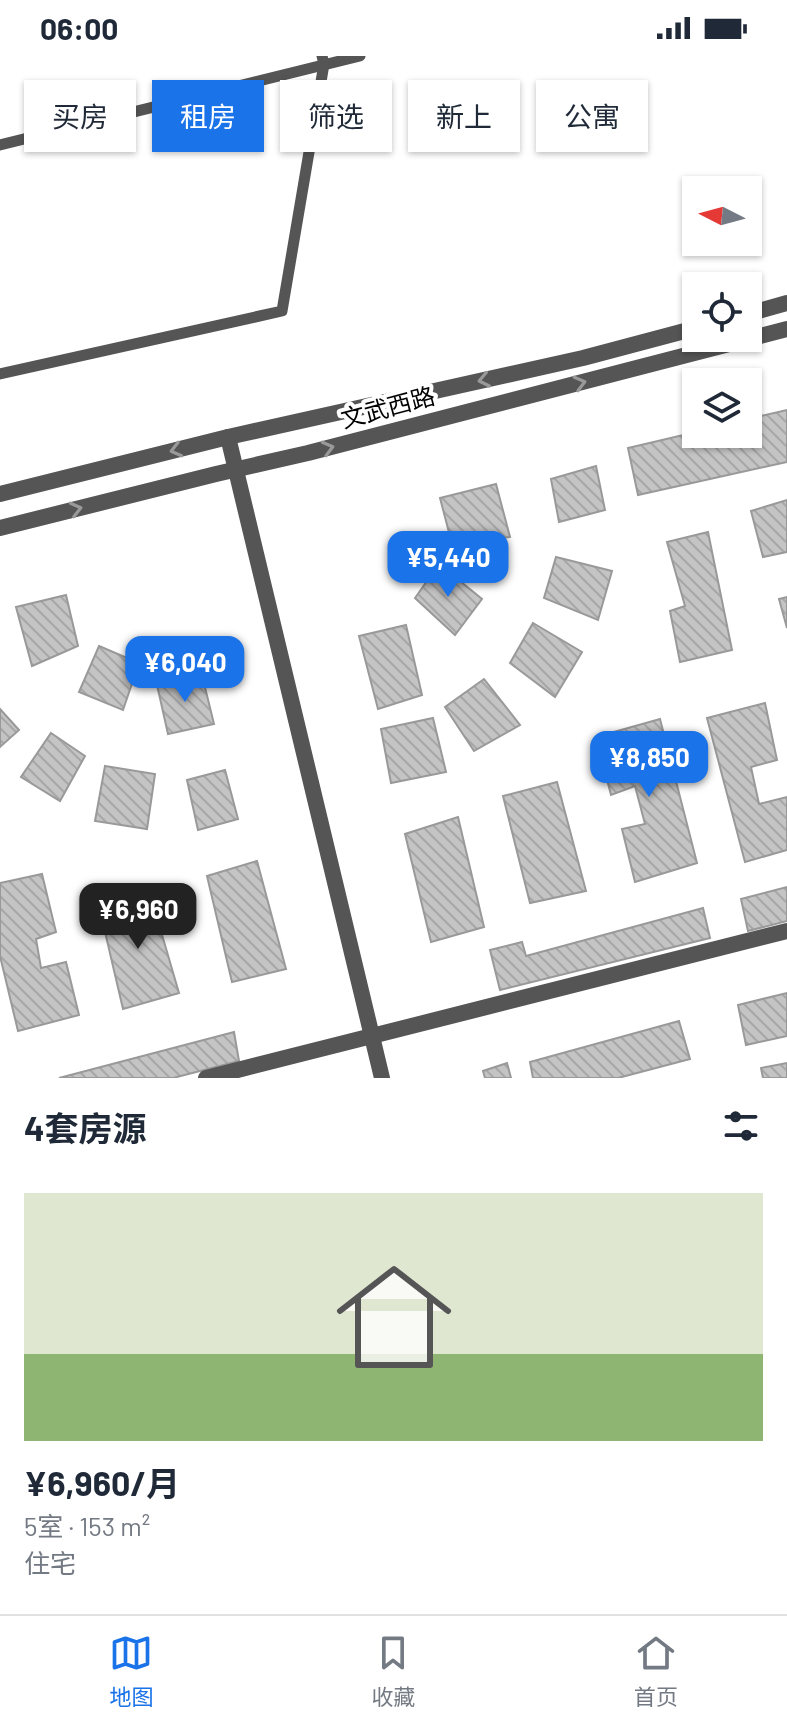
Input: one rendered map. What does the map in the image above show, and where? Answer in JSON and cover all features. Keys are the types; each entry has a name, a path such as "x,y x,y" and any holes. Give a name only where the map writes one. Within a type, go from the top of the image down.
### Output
{"street":[{"path":"762,310 787,303"},
{"name":"文武西路","path":"0,528 308,453 787,329"},
{"name":"文武西路","path":"0,494 228,437 583,358 682,332"},
{"path":"228,437 382,1078"},
{"path":"206,1078 787,931"}],"lane":[{"path":"0,145 323,60 360,56"},
{"path":"0,374 282,311 323,60"}],"building":[{"path":"787,410 787,462 638,495 628,448 682,435 682,448 762,448 762,416"},
{"path":"596,466 605,510 559,522 551,479"},
{"path":"496,484 510,537 452,544 440,498"},
{"path":"787,500 787,552 763,557 751,511"},
{"path":"708,532 732,650 680,662 670,611 685,606 667,542"},
{"path":"556,557 612,571 598,620 544,598"},
{"path":"439,564 482,599 455,635 415,598"},
{"path":"66,595 78,646 32,666 16,607"},
{"path":"787,597 787,628 779,599"},
{"path":"533,623 582,652 555,697 510,663"},
{"path":"406,625 422,695 378,709 359,636"},
{"path":"99,646 139,663 123,710 79,692"},
{"path":"201,671 214,724 168,734 157,685"},
{"path":"484,679 520,725 474,751 445,707"},
{"path":"765,703 777,760 751,767 759,804 787,797 787,850 745,862 707,718"},
{"path":"0,709 19,730 0,747"},
{"path":"433,718 446,772 391,783 381,729"},
{"path":"660,719 697,863 635,882 622,829 645,824 635,786 611,795 596,737"},
{"path":"51,733 85,756 60,801 21,777"},
{"path":"105,766 155,774 147,829 95,821"},
{"path":"225,770 238,819 198,830 187,780"},
{"path":"557,782 586,891 530,903 503,796"},
{"path":"458,817 484,927 431,942 405,834"},
{"path":"257,861 286,969 232,982 207,876"},
{"path":"42,874 56,932 36,939 41,968 66,962 79,1015 18,1031 0,956 0,883"},
{"path":"787,887 787,921 748,931 741,899"},
{"path":"151,897 179,993 123,1009 98,902"},
{"path":"703,908 710,938 500,990 490,950 522,942 526,956"},
{"path":"787,993 787,1036 746,1045 738,1005"},
{"path":"679,1021 690,1059 618,1078 533,1078 530,1062"},
{"path":"234,1032 239,1061 173,1078 59,1078"},
{"path":"507,1063 511,1078 485,1078 483,1071"},
{"path":"787,1063 787,1078 763,1078 761,1068"}]}
